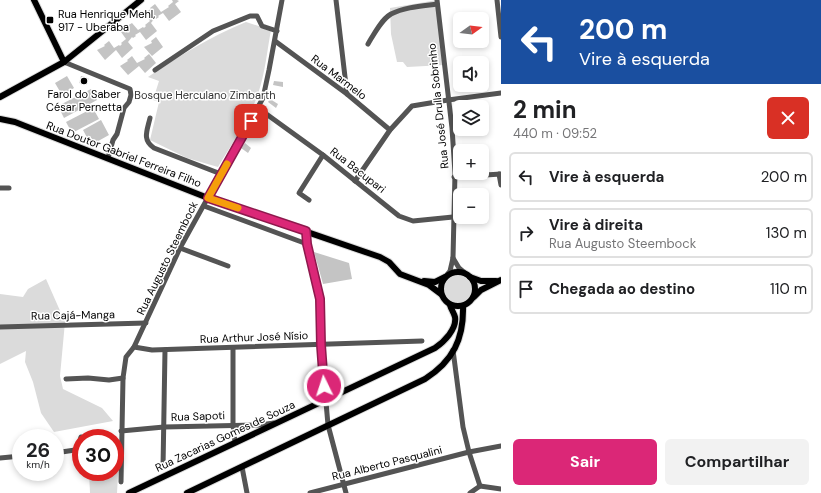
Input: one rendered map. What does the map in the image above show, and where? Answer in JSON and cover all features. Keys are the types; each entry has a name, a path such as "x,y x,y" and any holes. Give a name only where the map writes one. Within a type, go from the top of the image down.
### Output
{"main road":[{"path":"34,0 64,62"},
{"path":"0,97 64,62 140,0"},
{"name":"Rua Doutor Gabriel Ferreira Filho","path":"0,119 15,122 208,198 380,257 389,262 400,274 429,285 441,294"},
{"path":"459,272 481,281 499,280 481,290 470,301 459,307 450,305 444,300 441,294 441,285 446,277 453,273 459,272"},
{"path":"468,276 475,287 475,292 470,301"},
{"name":"Rua Doutor Gabriel Ferreira Filho","path":"416,281 435,282 446,277"},
{"name":"Rua Zacarias Gomes de Souza","path":"129,493 435,348 447,337 454,325 455,317 450,305"},
{"path":"187,493 425,379 443,364 454,350 460,339 464,322 463,306"}],"street":[{"name":"Rua Augusto Steembock","path":"121,429 123,378 126,357 134,347 146,323 180,248 258,108 266,85 282,0"},
{"path":"336,0 347,94"},
{"path":"497,0 501,37"},
{"path":"368,44 377,30 390,15 408,8 437,1"},
{"name":"Rua José Drulla Sobrinho","path":"437,1 452,128 453,152"},
{"path":"155,70 213,31 250,16 257,16 262,26 277,31"},
{"name":"Rua Marmelo","path":"275,41 347,94 390,130"},
{"path":"64,62 130,89 131,95 129,102 124,108 117,134 113,140 108,158"},
{"path":"355,180 390,130 412,106 501,93"},
{"name":"Rua Bacupari","path":"258,108 323,155 399,216 414,221 453,218"},
{"path":"150,118 146,138 148,144 154,148 221,174"},
{"path":"309,200 299,193 323,155"},
{"path":"489,175 500,174 501,185"},
{"path":"0,188 9,188"},
{"path":"204,206 307,244"},
{"name":"Rua José Drulla Sobrinho","path":"446,277 450,270 453,258 453,224"},
{"path":"306,231 307,244 320,299 321,345 328,426 346,493"},
{"path":"180,248 228,266"},
{"path":"453,258 459,268 468,276"},
{"name":"Rua Cajá-Manga","path":"0,327 146,323"},
{"name":"Rua Arthur José Nísio","path":"134,347 152,350 166,350 422,341"},
{"path":"233,348 233,425 235,442"},
{"path":"163,468 166,350"},
{"path":"454,350 460,408 469,452 480,486"},
{"path":"66,379 88,378 109,380 123,378"},
{"name":"Rua Sapoti","path":"124,431 260,425 275,423"},
{"name":"Rua Alberto Pasqualini","path":"310,493 469,452 501,446"},
{"path":"0,458 12,457"},
{"path":"242,467 247,493"},
{"path":"470,493 480,486 501,489"}],"green space":[{"path":"437,0 444,65 407,67 403,62 397,62 391,34 390,8"},
{"name":"Bosque Herculano Zimbarth","path":"246,22 271,30 264,70 258,94 250,113 218,167 187,158 150,140 159,102 153,100 159,81 148,77 196,47"},
{"path":"458,275 468,279 472,289 468,299 458,303 448,299 444,289 448,279"},
{"path":"46,279 65,322 60,376 63,389 102,408 113,421 64,430 52,429 41,413 33,382 25,362 26,351 0,364 0,294 23,297 28,289"},
{"path":"89,481 118,481 117,493 90,493"}],"building":[{"path":"172,0 179,1 175,4 181,12 169,21 163,13 156,19 155,18 151,23 157,31 146,40 140,32 133,38 132,37 128,42 133,48 122,58 116,50 105,60 97,50 105,46 104,45 109,41 114,48 119,45 120,46 126,39 121,32 128,28 127,26 132,23 138,30 143,27 144,28 150,21 144,13 151,9 150,8 155,4 161,12 169,7 168,6 173,2"},
{"path":"156,37 163,47 152,56 144,47 152,43 151,41"},
{"path":"149,54 156,63 145,73 139,66 128,75 120,66 128,61 127,60 132,56 137,63 145,59 144,58"},
{"path":"67,76 74,88 62,95 55,83"},
{"name":"Farol do Saber César Pernetta","path":"81,76 89,79 85,84 79,83"},
{"path":"274,81 283,82 283,87 273,85"},
{"path":"91,89 97,100 64,118 58,106"},
{"path":"270,99 278,104 276,108 268,102"},
{"path":"93,108 99,119 72,133 66,122"},
{"path":"101,120 109,135 91,145 83,130"},
{"path":"257,121 264,124 259,133 253,130"},
{"path":"245,143 251,148 248,153 241,148"},
{"path":"314,252 349,263 352,279 323,284"}],"slow traffic":[{"path":"227,164 208,198 238,208"}],"place":[{"name":"Rua Henrique Mehl, 917 - Uberaba","path":"50,20"},
{"name":"Farol do Saber César Pernetta","path":"84,81"}],"route":[{"path":"251,121 208,198 306,231 307,244 320,299 324,386"}]}
